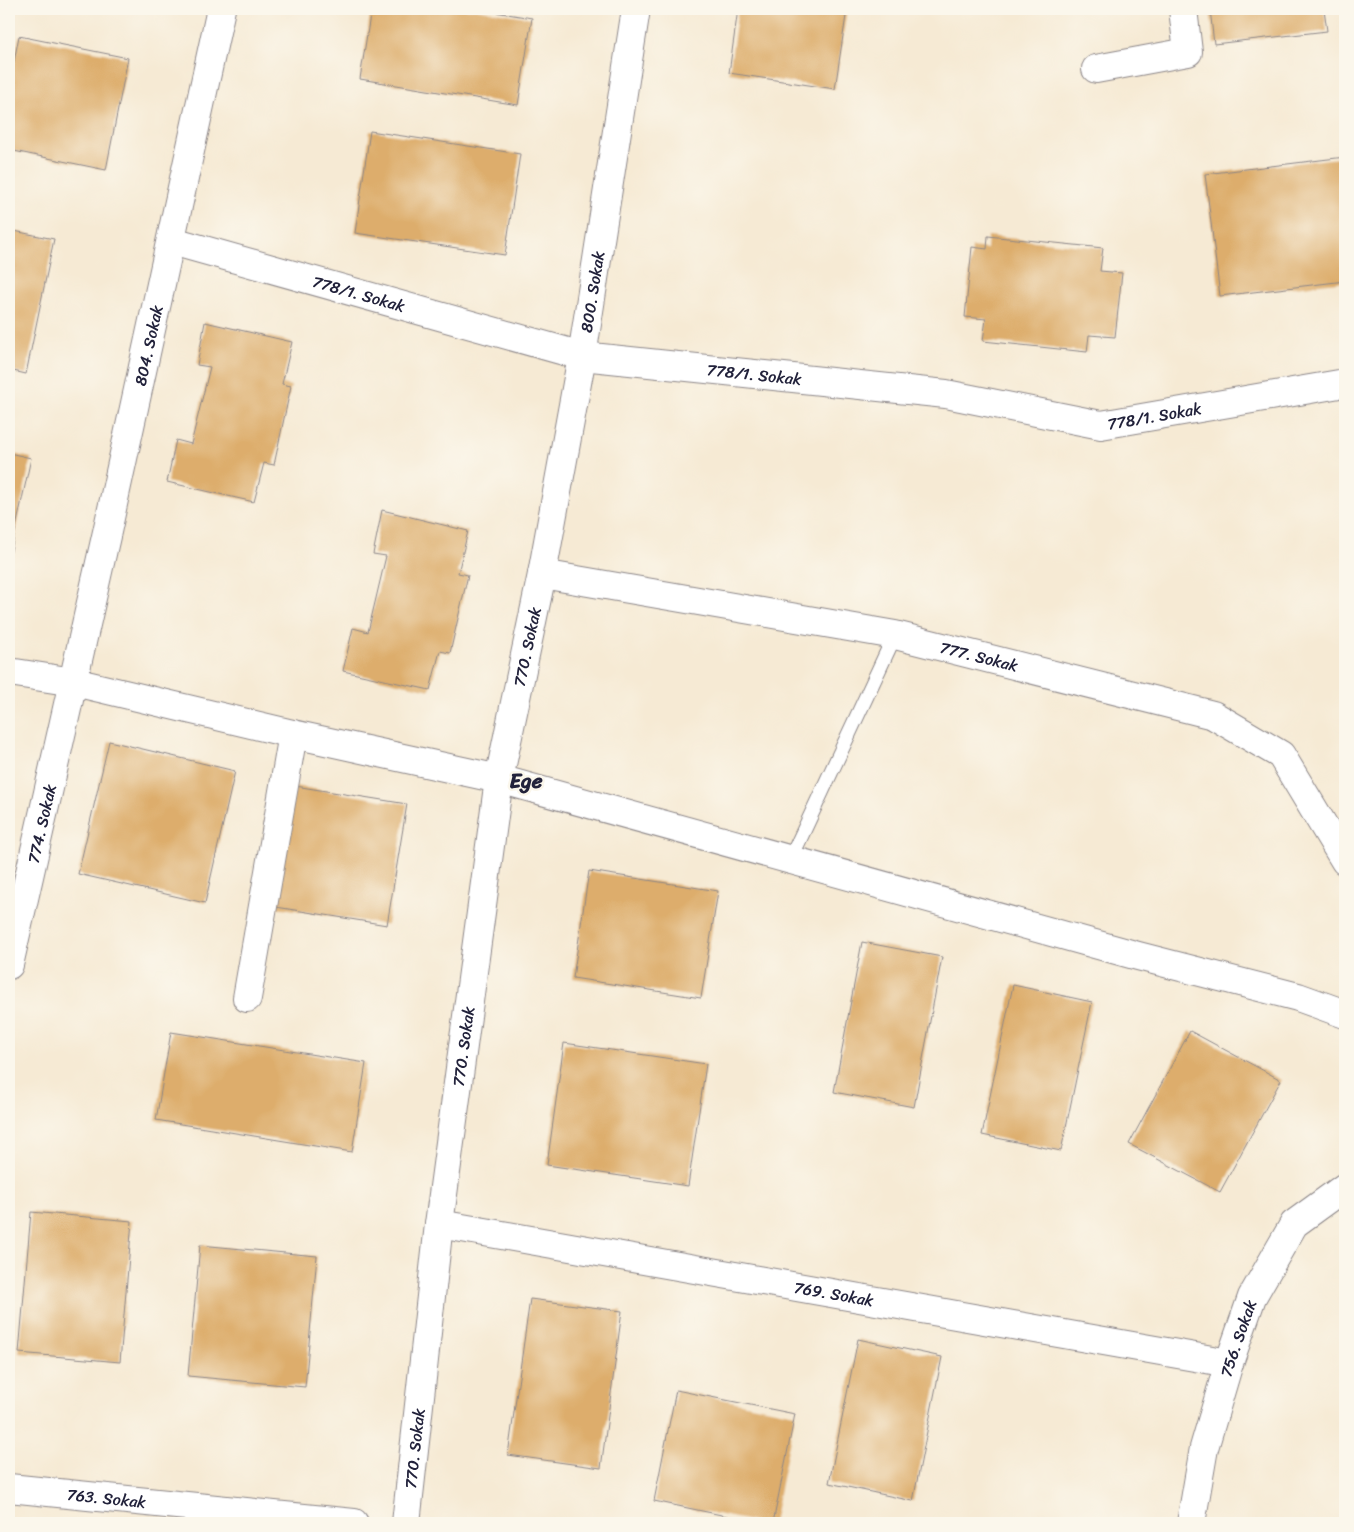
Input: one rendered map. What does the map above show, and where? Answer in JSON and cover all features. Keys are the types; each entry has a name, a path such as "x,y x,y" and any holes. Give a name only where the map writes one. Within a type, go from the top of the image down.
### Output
{"street":[{"name":"800. Sokak","path":"542,574 582,356 636,9"},
{"path":"1096,69 1188,52 1183,9"},
{"name":"804. Sokak","path":"74,682 172,242 215,10"},
{"name":"778/1. Sokak","path":"172,242 582,356 946,394 1101,425 1345,383"},
{"name":"777. Sokak","path":"542,574 895,635 1213,715 1281,755 1345,861"},
{"name":"770. Sokak","path":"406,1523 439,1224 500,779 542,574"},
{"path":"9,672 74,682 293,734 500,779 1128,954 1298,997 1345,1014"},
{"name":"774. Sokak","path":"9,965 74,682"},
{"path":"247,998 293,734"},
{"name":"756. Sokak","path":"1191,1523 1204,1448 1229,1362 1252,1297 1294,1224 1345,1187"},
{"name":"769. Sokak","path":"439,1224 1229,1362"},
{"name":"763. Sokak","path":"9,1488 354,1523"}],"lane":[{"path":"790,860 895,635"}],"building":[{"path":"371,9 476,9 532,18 518,105 360,79"},
{"path":"738,9 847,9 835,89 729,73"},
{"path":"1210,9 1324,9 1327,31 1214,44"},
{"path":"19,36 128,58 106,170 9,150 9,87"},
{"path":"370,131 520,154 505,255 355,233"},
{"path":"1345,157 1345,281 1220,296 1205,174"},
{"path":"9,230 54,239 26,374 9,370"},
{"path":"988,236 1103,248 1100,271 1122,273 1115,337 1089,335 1087,352 983,341 986,319 965,317 972,247 987,249"},
{"path":"205,322 292,342 282,384 291,386 274,465 264,463 254,502 167,482 176,440 191,444 210,367 197,365"},
{"path":"9,453 31,458 10,555 9,555"},
{"path":"382,510 468,531 458,573 468,575 450,653 440,651 430,690 343,671 353,628 368,632 386,556 373,554"},
{"path":"109,741 235,771 205,903 78,874"},
{"path":"295,786 407,804 387,925 276,907"},
{"path":"589,871 718,891 701,998 573,978"},
{"path":"862,942 942,957 914,1107 834,1092"},
{"path":"1013,985 1092,1002 1061,1151 982,1135"},
{"path":"1190,1031 1281,1080 1220,1192 1129,1144"},
{"path":"171,1032 366,1063 352,1152 156,1120"},
{"path":"564,1043 706,1064 688,1186 547,1165"},
{"path":"31,1212 132,1221 120,1362 19,1353"},
{"path":"200,1245 317,1256 305,1387 188,1376"},
{"path":"530,1299 622,1311 601,1468 508,1455"},
{"path":"858,1339 942,1357 913,1501 829,1483"},
{"path":"676,1390 795,1414 773,1523 760,1523 654,1501"}],"district":[{"name":"Ege","path":"526,781"}]}
